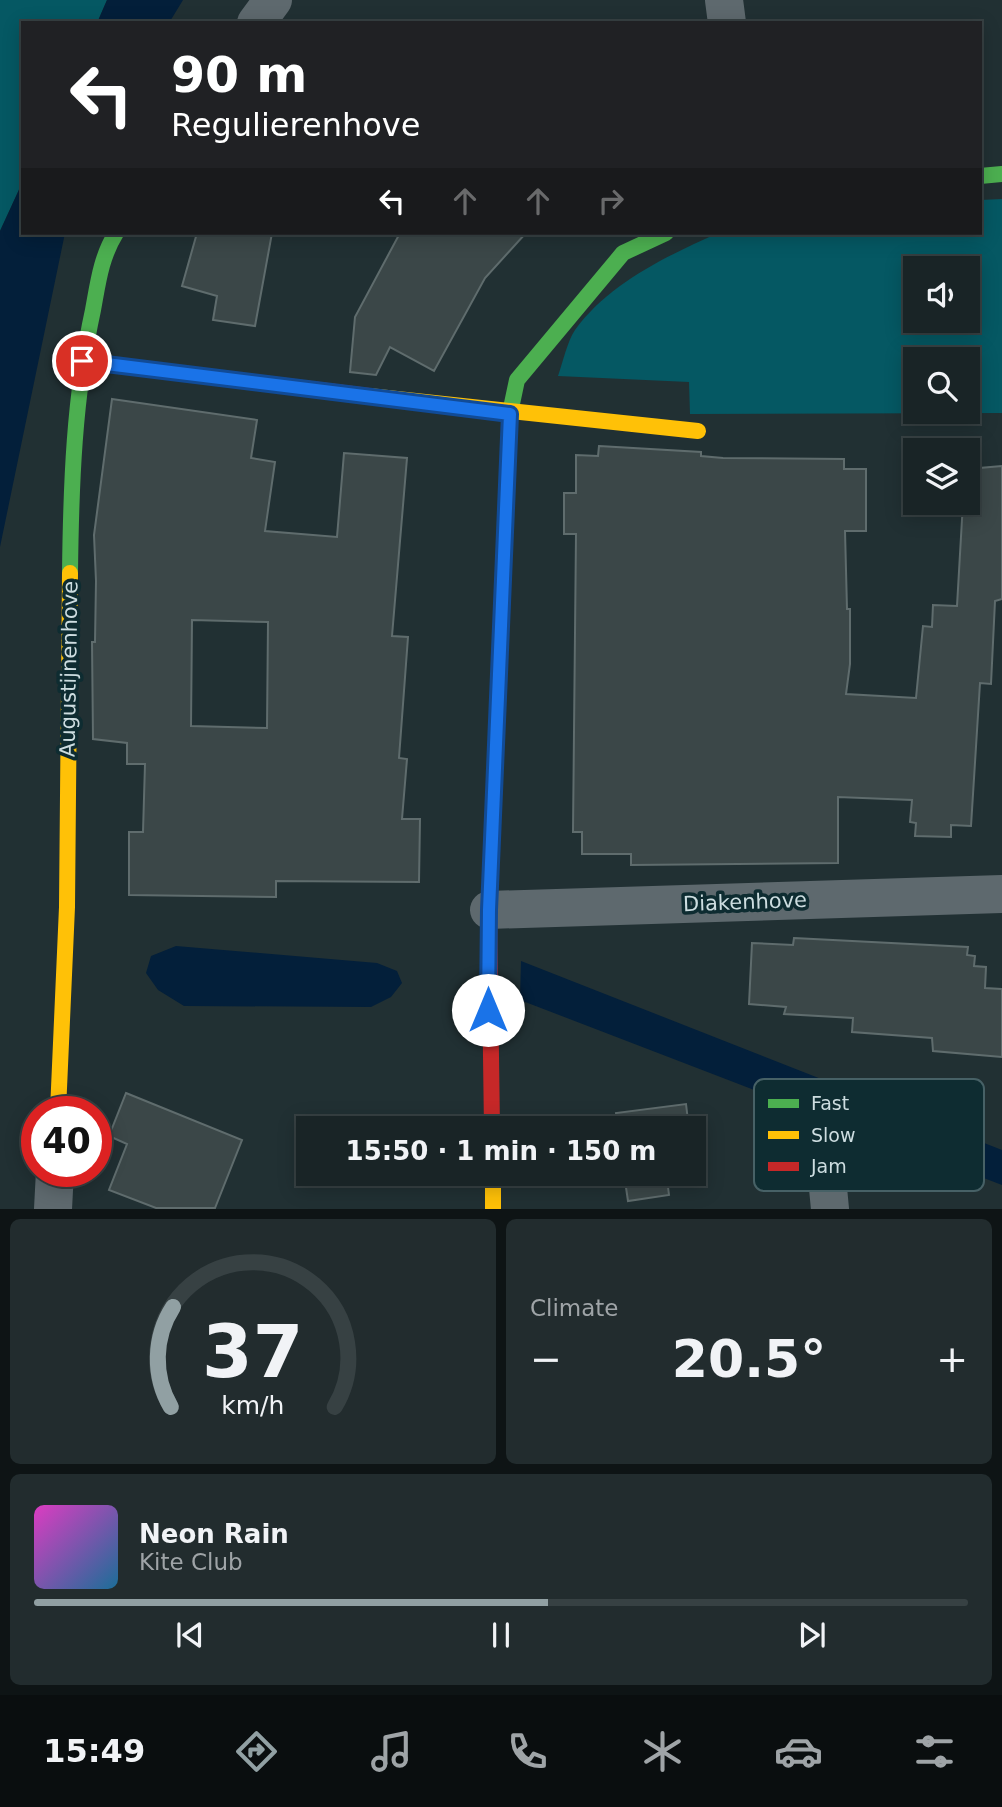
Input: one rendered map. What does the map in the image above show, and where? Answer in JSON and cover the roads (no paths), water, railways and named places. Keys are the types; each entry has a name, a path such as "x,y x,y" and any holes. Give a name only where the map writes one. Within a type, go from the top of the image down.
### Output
{"street":[{"path":"257,21 273,0"},
{"path":"724,0 727,21"},
{"path":"982,176 1002,174"},
{"name":"Augustijnenhove","path":"59,1096 67,907 71,479 82,361 105,251 115,235"},
{"path":"492,1116 489,910 510,414 517,380 624,253 662,235"},
{"path":"82,361 510,414 698,431"},
{"name":"Diakenhove","path":"489,910 1002,894"},
{"path":"493,1186 493,1209"},
{"path":"54,1209 55,1187"},
{"path":"829,1191 831,1209"}]}
